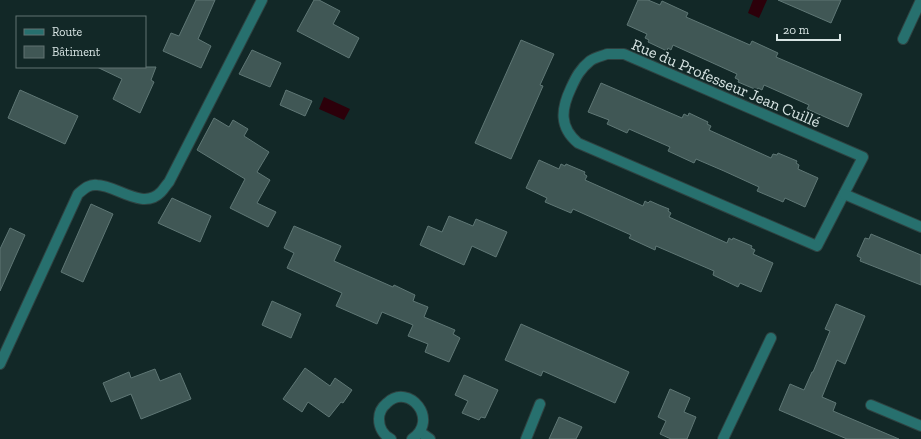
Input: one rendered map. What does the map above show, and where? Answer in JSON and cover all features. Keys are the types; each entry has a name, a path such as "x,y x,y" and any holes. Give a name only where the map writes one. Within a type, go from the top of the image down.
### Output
{"street":[{"path":"0,364 78,194 86,187 96,184 136,198 149,198 161,193 169,182 262,0"},
{"path":"903,39 921,0"},
{"name":"Rue du Professeur Jean Cuillé","path":"607,54 624,54 863,157 844,194 817,246 578,143 571,137 566,128 563,116 565,101 580,71 592,60 607,54"},
{"path":"844,194 921,227"},
{"path":"723,439 771,338"},
{"path":"391,439 382,432 379,424 379,415 382,407 388,401 397,398 406,398 414,401 420,407 423,415 423,424 416,436 430,439"},
{"path":"526,439 540,404"},
{"path":"871,405 921,426"}],"shaded area":[{"path":"753,0 767,0 759,18 748,13"},
{"path":"324,97 350,109 344,120 319,109"}],"building":[{"path":"196,0 215,0 198,39 211,46 201,68 163,51 171,33 179,36"},
{"path":"314,0 319,0 340,11 333,24 359,38 349,58 297,31"},
{"path":"638,0 648,0 660,5 662,1 688,13 686,17 750,45 752,41 778,53 776,57 862,94 848,127 807,109 809,105 764,85 762,90 758,88 757,90 738,82 739,80 735,78 737,74 673,45 671,50 668,48 667,51 648,42 649,40 645,38 647,34 627,25"},
{"path":"778,0 841,0 831,23"},
{"path":"521,40 554,54 540,85 543,86 511,159 475,143"},
{"path":"252,50 281,63 270,87 239,74"},
{"path":"156,67 151,80 154,82 140,113 113,99 122,79 99,68"},
{"path":"601,83 682,118 684,114 688,116 689,113 708,122 707,124 711,126 709,130 771,158 773,154 777,155 778,153 797,161 796,163 799,165 798,169 818,178 805,207 785,198 783,202 757,191 759,187 696,159 694,163 668,151 670,147 629,129 627,133 607,124 609,120 588,112"},
{"path":"20,90 78,116 65,144 8,118"},
{"path":"286,90 312,101 305,116 280,105"},
{"path":"214,118 229,127 233,120 248,129 244,136 269,152 257,172 270,180 257,203 276,212 268,227 230,208 245,179 197,150"},
{"path":"539,160 559,169 561,164 565,166 566,164 585,172 584,174 587,176 585,180 643,206 645,201 648,203 650,201 669,209 668,211 671,213 669,217 727,243 729,238 732,240 733,238 752,246 751,248 755,250 753,254 773,263 761,292 740,283 738,287 713,275 714,271 656,246 655,250 629,238 631,235 573,209 571,213 545,202 547,198 526,188"},
{"path":"172,198 211,216 200,242 158,223"},
{"path":"91,204 113,214 83,282 61,272"},
{"path":"449,216 473,226 476,219 507,232 496,257 472,246 464,265 420,245 428,226 442,232"},
{"path":"294,226 341,246 334,261 415,295 413,301 428,307 424,317 455,330 453,334 460,338 449,362 425,352 428,344 408,336 413,325 382,312 377,324 336,306 342,293 287,268 294,253 284,248"},
{"path":"10,228 25,235 0,291 0,249"},
{"path":"871,234 921,255 921,285 860,261 861,258 857,256 865,238 869,239"},
{"path":"272,301 301,314 291,338 262,325"},
{"path":"836,304 865,316 845,364 837,360 822,397 836,403 833,411 899,439 847,439 779,410 790,384 804,390 830,331 825,329"},
{"path":"521,324 629,372 615,403 543,371 541,376 505,360"},
{"path":"305,368 330,386 335,378 352,390 343,403 341,402 329,417 308,402 302,412 283,399"},
{"path":"155,369 160,381 180,373 191,399 141,419 131,394 111,402 103,383 129,372 131,378"},
{"path":"464,375 498,390 485,418 481,417 479,420 462,413 468,401 455,395"},
{"path":"670,389 690,398 684,412 696,417 687,439 671,439 660,434 666,421 658,417"},
{"path":"559,417 582,427 576,439 549,439"}]}
